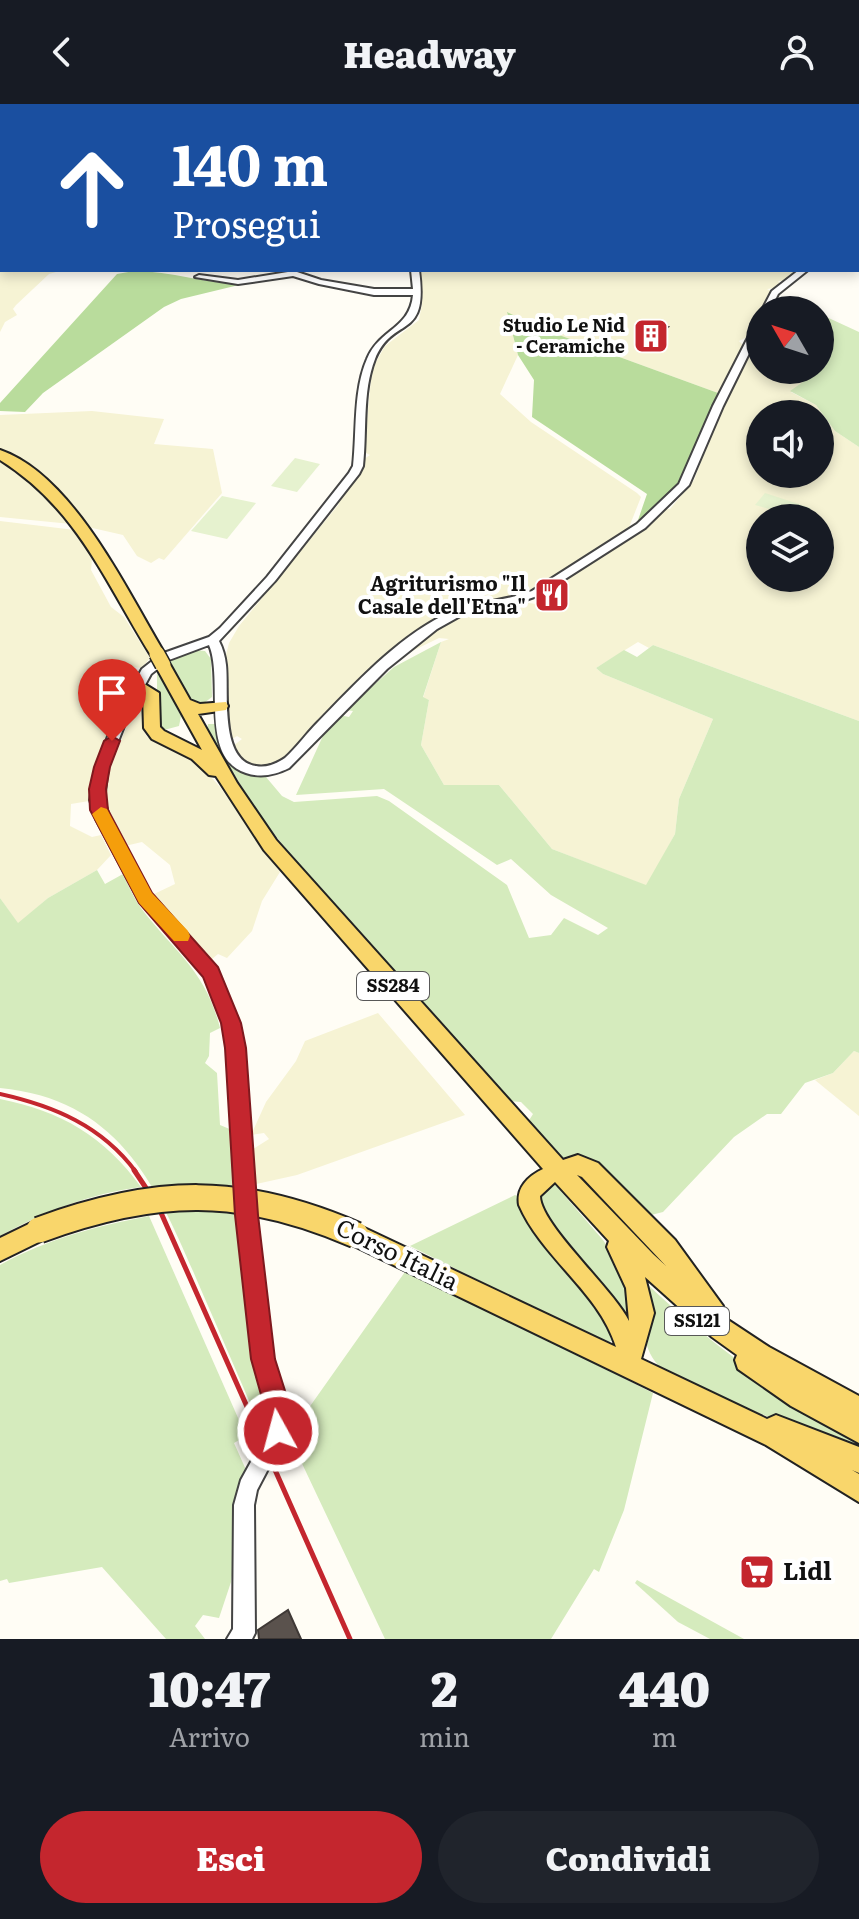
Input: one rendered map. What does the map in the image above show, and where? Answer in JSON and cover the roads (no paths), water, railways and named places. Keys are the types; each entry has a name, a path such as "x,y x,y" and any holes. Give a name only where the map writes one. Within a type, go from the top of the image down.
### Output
{"main road":[{"name":"SS284","path":"0,454 41,479 65,503 160,660 246,813 300,881 560,1175"},
{"path":"138,685 151,693 152,728 158,735 198,755 230,786"},
{"path":"152,728 175,732 183,729 190,715 199,709 220,711"},
{"path":"190,715 205,718 220,711"},
{"path":"560,1175 531,1191 528,1200 552,1242 600,1294 618,1320 628,1360"},
{"name":"SS121","path":"560,1175 618,1247 661,1289 736,1352 800,1397 859,1430"},
{"name":"SS121","path":"560,1175 703,1316 760,1356 859,1407"},
{"name":"Corso Italia","path":"0,1250 39,1230 115,1204 190,1195 240,1197 288,1207 628,1360 692,1397 775,1436 859,1489"},
{"path":"618,1247 640,1289 643,1308 642,1328 628,1360"},
{"path":"692,1397 859,1460"}],"street":[{"path":"337,272 338,285"},
{"path":"243,1637 244,1505 248,1487 278,1431 280,1416 263,1359 247,1215 236,1048 221,993 197,953 145,898 99,810 98,789 102,767 146,672 165,657 213,640 271,579 354,474 358,466 366,376 372,356 416,312 415,272"},
{"path":"773,296 801,272"},
{"path":"199,277 238,282 294,273 374,292 418,292"},
{"path":"213,640 218,654 224,736 235,761 256,771 275,769 293,757 369,679 441,621 458,613 528,597 641,526 689,479 718,406 746,350"},
{"path":"775,1436 859,1474"}],"railway":[{"path":"0,1094 76,1120 108,1142 136,1172"},
{"path":"134,1170 158,1206 350,1639"}],"place":[{"name":"Studio Le Nid - Ceramiche","path":"651,336"},
{"name":"Agriturismo \"Il Casale dell'Etna\"","path":"552,595"},
{"name":"Lidl","path":"757,1572"}]}
